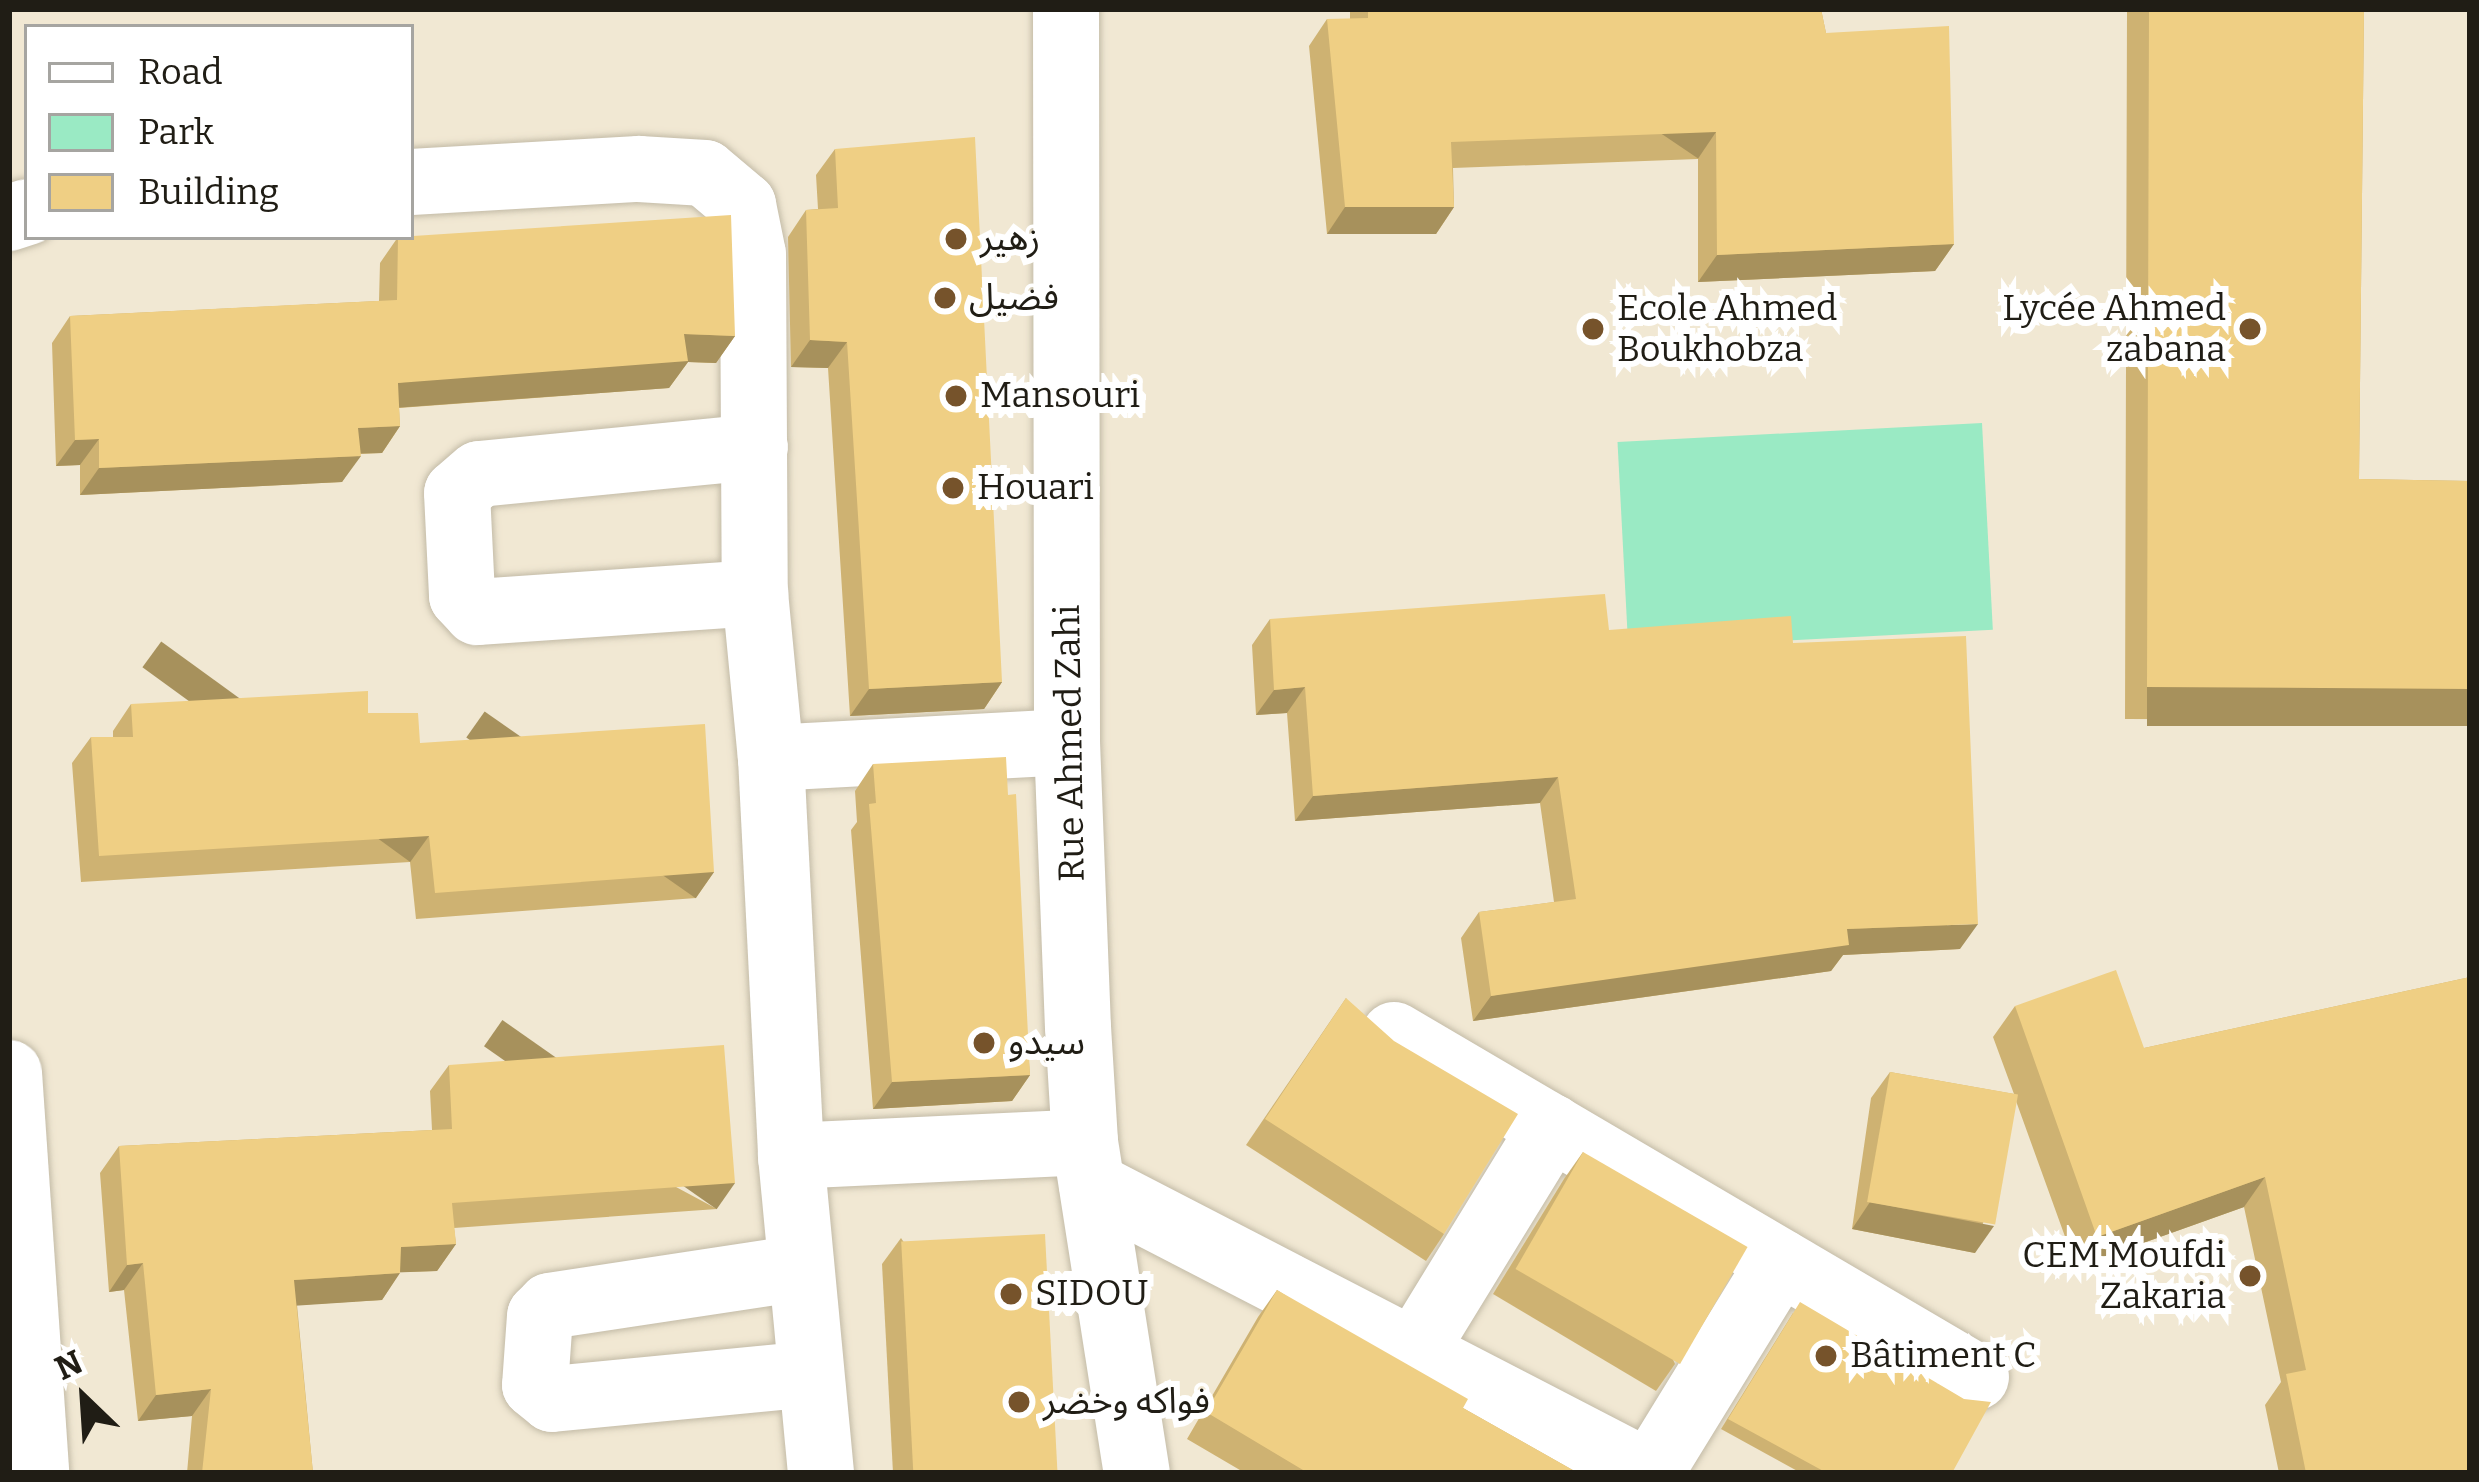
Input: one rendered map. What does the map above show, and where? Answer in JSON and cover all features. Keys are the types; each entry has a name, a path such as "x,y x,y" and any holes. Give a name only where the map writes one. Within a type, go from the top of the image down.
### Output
{"street":[{"name":"Rue Ahmed Zahi","path":"1066,9 1067,742 1088,1164 1137,1473"},
{"path":"414,182 639,169 705,173 743,205 752,254 754,592 771,758 791,1156 820,1473"},
{"path":"754,447 479,474 457,493 462,596 476,612 754,592"},
{"path":"771,758 1067,742"},
{"path":"1394,1035 1976,1377"},
{"path":"9,1072 36,1473"},
{"path":"1417,1347 1552,1127"},
{"path":"791,1156 1088,1164 1650,1473 1780,1262"},
{"path":"800,1268 550,1306 540,1316 535,1385 552,1399 810,1374"}],"green space":[{"path":"1982,423 1993,630 1628,649 1618,442"}],"building":[{"path":"1368,9 1821,9 1826,33 1949,26 1954,244 1717,255 1716,132 1451,142 1454,207 1345,207 1327,19 1368,18"},
{"path":"2149,9 2364,9 2359,479 2470,481 2470,689 2147,687"},
{"path":"975,137 1002,682 869,689 847,342 810,340 806,210 838,208 835,149"},
{"path":"731,215 735,336 684,334 688,361 398,383 400,426 358,428 361,456 99,468 99,439 75,440 70,316 397,300 398,240 414,240 414,236"},
{"path":"1605,594 1609,630 1791,616 1793,643 1966,636 1978,924 1847,929 1849,945 1491,996 1479,912 1576,899 1558,777 1313,796 1305,687 1274,690 1270,619"},
{"path":"368,691 368,713 418,713 420,743 705,724 714,872 435,893 429,836 99,856 91,737 133,737 131,704"},
{"path":"1006,757 1008,795 1016,794 1030,1075 892,1082 869,804 876,803 873,764"},
{"path":"2116,970 2144,1048 2470,977 2470,1473 2306,1473 2286,1374 2306,1370 2265,1177 2097,1237 2015,1006"},
{"path":"1346,998 1394,1041 1518,1114 1444,1234 1265,1119"},
{"path":"724,1045 735,1183 452,1203 456,1244 401,1247 400,1273 294,1280 313,1473 202,1473 211,1389 156,1395 143,1263 127,1265 119,1146 452,1129 449,1065"},
{"path":"1890,1072 2018,1095 1995,1225 1867,1202"},
{"path":"1583,1152 1748,1247 1680,1364 1516,1269"},
{"path":"1045,1234 1058,1473 913,1473 901,1242"},
{"path":"1277,1290 1468,1399 1463,1408 1578,1473 1308,1473 1206,1412"},
{"name":"Bâtiment C","path":"1800,1302 1964,1399 1991,1402 1952,1473 1827,1473 1728,1419"}],"place":[{"name":"زهير","path":"956,239"},
{"name":"فضيل","path":"945,298"},
{"name":"Ecole Ahmed Boukhobza","path":"1593,329"},
{"name":"Lycée Ahmed zabana","path":"2250,329"},
{"name":"Mansouri","path":"956,396"},
{"name":"Houari","path":"953,488"},
{"name":"سيدو","path":"984,1043"},
{"name":"CEM Moufdi Zakaria","path":"2250,1276"},
{"name":"SIDOU","path":"1011,1294"},
{"name":"Bâtiment C","path":"1826,1356"},
{"name":"فواكه وخضر","path":"1019,1402"}]}
